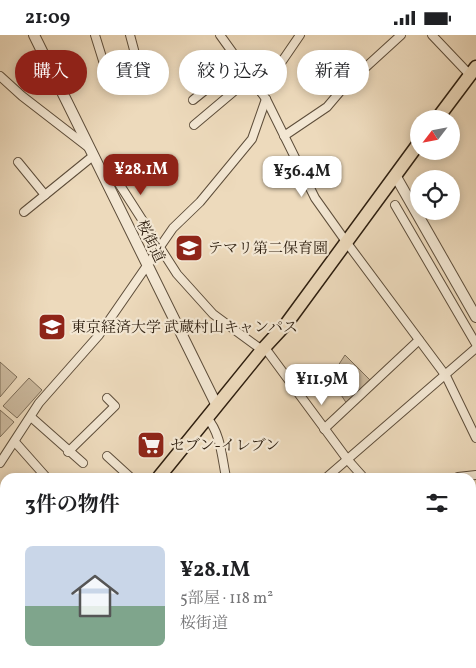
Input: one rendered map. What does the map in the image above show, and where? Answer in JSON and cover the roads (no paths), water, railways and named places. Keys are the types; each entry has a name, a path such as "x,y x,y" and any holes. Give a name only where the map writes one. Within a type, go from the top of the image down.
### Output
{"main road":[{"path":"444,110 473,71"},
{"path":"162,473 263,349 287,323 410,155"}],"street":[{"name":"桜街道","path":"34,35 217,406"},
{"path":"95,35 110,83 141,76 130,35"},
{"path":"220,35 231,50"},
{"path":"0,463 39,403 99,335 173,229 200,202 252,139 264,96 300,35"},
{"path":"284,136 327,107 344,87 401,35"},
{"path":"432,35 473,71"},
{"path":"0,76 116,179 177,275 213,314 263,349 359,473"},
{"path":"193,100 199,95"},
{"path":"194,125 230,95"},
{"path":"264,96 315,198 446,376 476,438"},
{"path":"24,212 93,157"},
{"path":"18,162 45,195"},
{"path":"395,175 476,317"},
{"path":"331,473 446,376 476,346 395,205"},
{"path":"436,274 447,267"},
{"path":"324,429 419,340"},
{"path":"68,452 115,406 108,398"},
{"path":"31,417 82,463"},
{"path":"208,418 213,424 225,473"},
{"path":"15,442 42,473"},
{"path":"107,456 126,473"}],"place":[{"name":"テマリ第二保育園","path":"189,248"},
{"name":"東京経済大学 武蔵村山キャンパス","path":"52,327"},
{"name":"セブン-イレブン","path":"151,445"}]}
